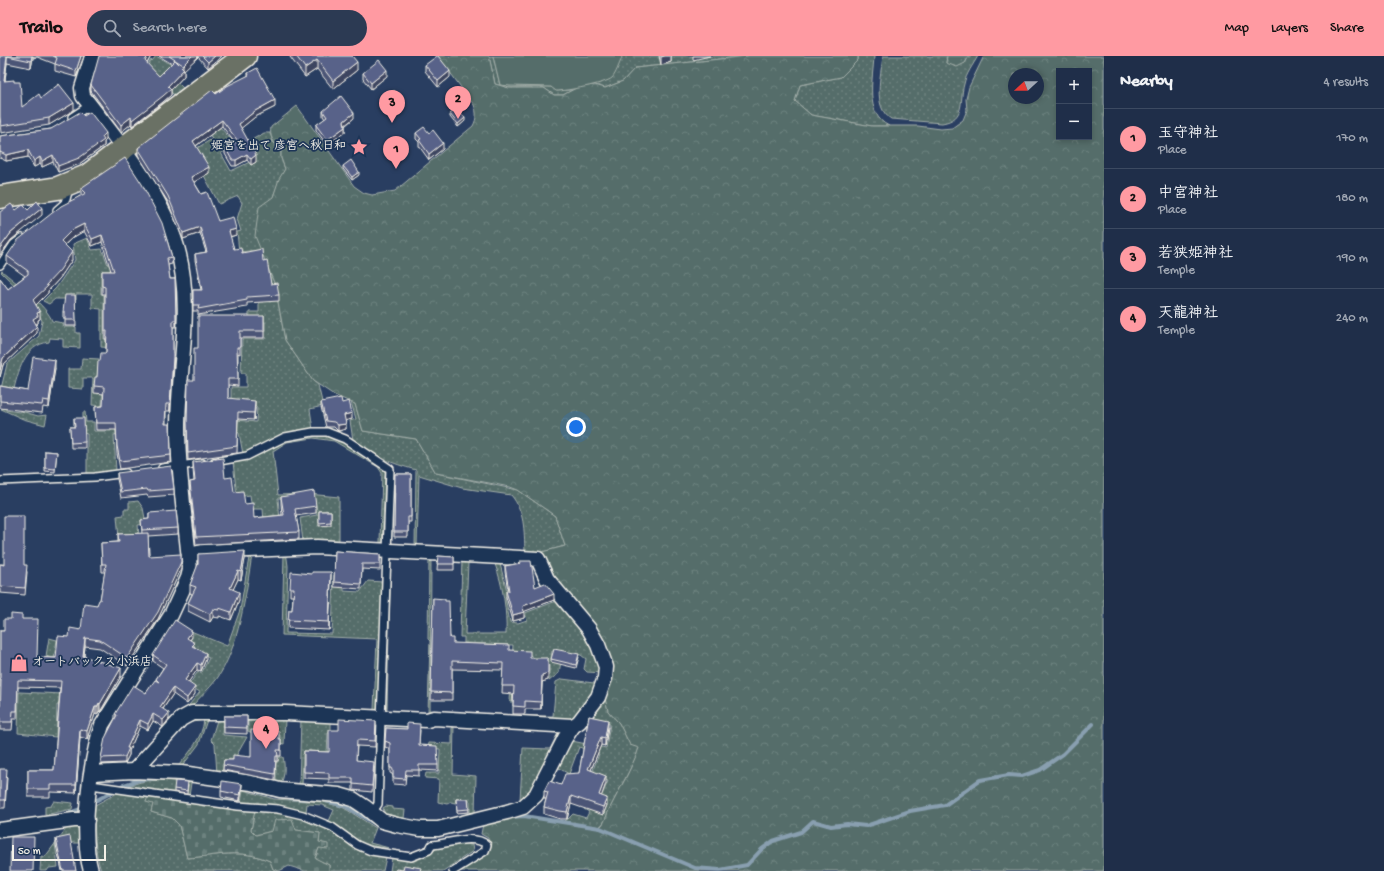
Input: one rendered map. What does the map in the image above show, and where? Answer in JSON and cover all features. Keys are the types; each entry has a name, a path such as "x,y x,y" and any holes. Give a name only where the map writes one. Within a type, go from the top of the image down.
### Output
{"main road":[{"path":"0,197 58,188 88,176 245,56"}],"street":[{"path":"91,871 87,848 87,820 96,744 102,726 171,615 188,578 190,570 178,466 178,427 184,303 181,266 177,246 150,188 124,148 83,96 82,88 92,56"},
{"path":"91,779 134,771 181,773 252,783 280,790 339,795 353,799 366,807 382,821 430,837 472,822 523,807 536,795 573,726 598,698 605,678 604,660 589,628 547,579 538,559 310,547 208,551 188,555"},
{"path":"134,771 181,719 192,713 292,713 382,719 427,720 434,718 573,726"},
{"path":"0,830 74,820 87,820"}],"lane":[{"path":"65,122 90,105"},
{"path":"49,217 65,203 70,184"},
{"path":"0,265 14,244 26,235"},
{"path":"156,469 247,456 285,437 327,432 345,439 390,469 378,804 372,813"},
{"path":"0,481 95,478 133,472"},
{"path":"91,779 122,790 238,806 278,809 303,815 332,827 364,849 371,851 411,857 429,850 430,837 473,839 482,841 487,845 485,851 453,871"}],"green space":[{"path":"156,56 174,66 168,73 183,88 174,95 146,68 151,60 152,61"},
{"path":"438,56 489,56 495,84 509,88 544,88 554,95 563,95 578,87 595,85 605,88 623,81 635,68 748,56 858,56 858,60 841,77 800,85 795,101 811,115 872,126 918,126 941,129 952,128 963,120 967,110 966,99 969,87 984,56 1104,56 1104,871 455,871 489,847 488,838 481,834 483,824 513,816 522,816 600,827 605,821 639,748 630,745 619,723 608,711 605,698 606,677 576,610 538,553 565,546 555,516 518,490 510,487 436,473 416,439 363,431 355,404 334,395 313,381 285,340 275,285 255,236 259,207 273,197 279,179 285,169 281,158 281,150 271,137 271,127 297,106 354,186 364,193 372,195 395,191 473,126 476,111 474,105"},
{"path":"489,56 493,56 500,85 552,87 557,91 570,90 576,87 599,83 611,78 621,56 748,56 635,68 623,81 605,88 595,85 578,87 563,95 554,95 544,88 509,88 495,84"},
{"path":"493,56 621,56 622,58 612,78 602,83 556,91 551,87 500,85"},
{"path":"858,56 874,56 872,85 873,105 881,120 889,126 872,126 811,115 795,101 800,85 841,77 858,60"},
{"path":"883,56 947,56 946,63 965,63 969,56 978,56 965,80 960,109 955,118 942,123 891,119 885,114 881,107 879,90"},
{"path":"947,56 969,56 965,63 957,67 946,63"},
{"path":"394,90 404,102 394,110 384,98 386,96 388,97"},
{"path":"219,126 236,145 221,153 231,171 256,159 248,142 264,133 270,133 273,142 281,150 281,158 285,169 276,188 260,250 239,252 237,232 241,231 237,219 242,203 238,196 219,204 198,164 205,160 197,148 212,139 208,133"},
{"path":"87,238 92,250 102,249 108,265 121,261 120,276 101,276 101,294 104,295 104,339 122,340 137,350 101,347 101,309 92,308 92,294 76,294 76,299 55,299 49,304 43,301 56,288 75,260 73,244"},
{"path":"266,264 275,285 285,340 313,381 318,385 323,406 310,409 313,430 243,454 239,433 236,431 236,420 256,422 257,407 231,403 231,387 246,387 246,373 241,373 242,339 265,339 265,322 249,322 249,312 259,312 259,290"},
{"path":"2,271 38,302 52,321 63,323 64,327 76,327 76,333 80,333 80,348 63,347 63,339 50,338 49,342 40,344 34,348 28,354 20,368 13,393 9,393 6,410 21,411 38,416 47,415 45,425 23,419 1,409 0,393 7,364 39,336 42,321 37,307 1,272"},
{"path":"82,358 99,359 97,379 103,379 102,406 92,405 93,378 83,378 83,389 68,388 68,369 81,369"},
{"path":"351,402 355,404 363,431 416,439 436,473 518,490 555,516 565,546 538,553 415,549 416,470 398,465 383,458 353,440 350,421 356,419","holes":["419,475 462,488 511,495 516,501 523,522 525,551 417,546"]},
{"path":"83,412 85,412 86,422 94,422 94,431 111,431 111,421 119,434 114,435 116,471 87,474 87,434 83,433"},
{"path":"327,435 344,442 381,466 385,472 382,546 303,542 300,518 317,515 314,498 278,498 280,520 264,522 263,509 252,509 250,495 237,497 233,462 248,459 287,439 301,436","holes":["313,438 334,441 378,467 382,473 380,543 377,545 339,541 339,497 308,494 278,495 273,451 287,442"]},
{"path":"138,501 143,508 146,524 138,525 139,536 119,538 117,516 124,515 124,509 129,509 129,502"},
{"path":"286,551 288,566 286,633 332,634 334,575 344,575 344,591 360,592 368,581 383,582 378,712 183,712 200,692 184,683 175,674 190,683 197,673 202,672 209,658 194,651 188,644 192,637 173,625 174,624 227,646 240,610 250,552","holes":["284,554 282,635 377,639 374,710 195,708 193,705 216,680 224,667 236,637 252,555"]},
{"path":"390,555 431,557 430,714 385,713","holes":["391,558 429,560 428,639 430,641 428,713 388,712"]},
{"path":"462,558 499,560 508,595 505,597 510,622 518,623 527,620 525,613 559,600 586,630 602,673 587,672 584,669 586,659 581,655 552,651 551,659 561,661 559,673 549,681 549,665 544,665 530,655 517,656 512,702 510,702 513,645 464,643 464,637 460,637","holes":["468,563 495,564 504,599 506,634 465,634"]},
{"path":"49,638 57,640 54,659 46,656"},
{"path":"562,679 594,683 596,689 571,721 529,718 529,716 553,716 556,682"},
{"path":"604,688 608,711 619,723 630,744 640,748 605,821 599,827 563,822 573,814 586,818 589,812 584,809 590,792 602,795 608,781 591,775 599,754 579,747 569,774 555,766 573,735 572,741 606,748 610,724 592,720 590,715"},
{"path":"19,692 63,694 72,705 57,705 56,737 18,733"},
{"path":"208,717 199,744 180,769 144,766 181,722","holes":["204,720 203,727 195,744 179,765 148,765 186,723"]},
{"path":"218,717 331,718 331,732 328,733 327,755 303,754 302,787 299,787 301,719 285,719 284,744 280,743 280,735 254,734 248,731 248,721 224,721 223,735 247,737 235,758 233,758 232,762 229,765 223,765 222,775 217,774 215,744 211,740"},
{"path":"452,723 563,728 540,778 523,802 472,816 470,813 470,801 456,800 455,803 451,802 447,804 438,802 439,779 425,778 426,773 439,773 440,749 428,748 429,743 452,744","holes":["454,725 560,729 550,749 523,748 520,800 475,813 476,776 453,774"]},
{"path":"279,757 283,757 284,768 284,775 280,785 276,783 276,769 268,769 267,781 253,780 256,762 278,762"},
{"path":"162,780 191,783 189,796 125,787 144,781"},
{"path":"243,790 274,799 323,802 344,808 376,828 370,843 389,848 369,845 356,839 329,821 334,810 322,805 307,804 306,812 278,806 241,803"},
{"path":"119,792 148,796 153,804 151,812 172,818 179,825 187,858 229,854 248,855 270,861 273,869 279,871 101,871 95,838 95,805"},
{"path":"148,796 255,810 251,830 256,835 272,831 275,820 292,819 296,830 320,833 319,842 328,844 328,849 319,848 315,858 329,865 329,871 305,871 289,866 279,871 273,869 270,861 259,857 238,854 187,858 179,825 172,818 151,812 153,804 146,802"},
{"path":"54,801 73,803 72,809 45,815 45,807 51,806"},
{"path":"386,806 392,807 392,809 405,810 404,818 399,820 385,815 383,808"},
{"path":"255,810 278,812 302,817 329,829 359,851 386,857 383,871 329,871 329,865 315,859 319,848 320,833 296,830 272,831 256,835 251,830"},
{"path":"69,825 78,825 80,828 81,843 56,843"},
{"path":"55,844 58,867 49,868 47,871 40,871 41,856 45,857"},
{"path":"466,844 472,845 473,851 443,871 390,871 392,858 411,861 431,853 437,848"}],"building":[{"path":"0,56 7,56 4,81 14,80 14,82 20,82 22,107 39,94 41,98 59,84 74,103 49,118 1,126"},
{"path":"7,56 32,56 31,61"},
{"path":"53,56 81,56 76,71 55,64 57,58"},
{"path":"99,56 148,56 145,61 159,76 175,60 184,69 168,86 171,89 132,120 131,117 121,125 91,85"},
{"path":"169,56 192,56 183,65"},
{"path":"202,56 215,56 208,62"},
{"path":"296,56 352,56 357,62 333,81 317,60 305,68"},
{"path":"437,56 450,71 438,81 425,65"},
{"path":"379,60 387,70 371,83 363,73"},
{"path":"257,68 275,100 255,111 239,124 256,155 251,159 247,154 236,160 232,160 225,147 238,141 222,120 193,141 209,167 191,177 201,194 207,192 218,221 233,217 236,229 229,231 234,249 241,248 242,253 262,249 263,261 267,260 271,284 277,283 279,295 247,297 247,300 198,309 199,305 193,305 193,290 202,290 195,254 207,252 200,227 183,233 168,196 138,148 212,90 216,94 227,86 249,75 248,73"},
{"path":"341,96 354,113 344,121 345,127 327,140 316,125 327,117 323,111"},
{"path":"457,108 465,118 458,124 450,114"},
{"path":"80,112 84,116 90,112 106,133 102,137 104,140 79,158 58,166 53,155 42,161 40,157 34,161 28,150 6,155 0,152 0,136 51,129"},
{"path":"424,127 429,133 433,130 443,143 429,154 416,133"},
{"path":"125,158 142,184 162,223 172,257 167,258 170,279 175,279 176,320 173,320 173,357 170,404 166,404 165,424 170,424 171,455 120,461 117,446 116,423 96,423 95,407 103,406 104,387 94,386 95,377 97,377 98,361 100,361 101,353 106,353 107,331 105,331 105,287 102,286 102,271 114,271 102,235 92,239 84,224 72,230 61,241 72,252 60,270 46,285 48,286 33,300 40,312 37,313 38,316 33,319 37,326 3,358 0,370 0,278 8,289 28,274 28,271 7,256 18,240 61,206 86,193 81,188"},
{"path":"351,160 359,172 352,177 343,166"},
{"path":"37,201 42,208 11,233 0,248 0,212 11,204 16,210 23,205 28,210"},
{"path":"65,295 75,295 76,320 65,320 65,312 63,312"},
{"path":"198,316 264,316 264,331 240,331 240,347 237,347 238,379 228,379 228,398 255,401 254,413 238,412 237,446 188,453 188,380 194,380 194,348 198,348"},
{"path":"33,357 55,360 49,401 43,400 42,405 0,401 0,386 28,391"},
{"path":"341,398 342,403 349,401 352,413 344,415 346,424 338,425 334,422 326,421 321,402"},
{"path":"74,418 84,418 85,442 71,443 70,427 75,427"},
{"path":"45,451 57,452 55,469 45,468"},
{"path":"223,458 225,478 232,477 234,492 243,491 245,504 253,503 254,518 284,515 281,497 314,491 316,506 295,509 299,532 196,537 190,482 195,481 193,462"},
{"path":"171,466 174,489 148,491 147,489 121,492 117,473"},
{"path":"395,474 411,474 411,517 408,517 408,532 394,532"},
{"path":"176,511 178,528 142,530 141,520 149,519 149,513"},
{"path":"319,511 331,511 331,522 319,523"},
{"path":"4,516 24,516 24,565 27,565 25,588 0,586 0,564 4,565"},
{"path":"148,533 149,556 181,554 181,562 158,612 127,658 100,640 85,638 83,656 121,668 100,704 99,703 97,707 95,707 87,731 80,729 76,785 50,785 50,789 28,789 28,770 54,770 61,681 18,680 17,711 13,711 12,722 0,722 0,631 4,631 4,619 11,619 11,614 22,615 22,619 38,619 37,657 56,658 58,636 69,637 70,628 81,630 84,603 97,605 100,600 106,564 102,564 101,543 119,542 118,534"},
{"path":"245,551 241,572 238,571 230,588 239,592 231,612 219,608 219,610 213,609 210,614 188,603 196,587 190,585 198,564 198,554"},
{"path":"335,551 380,554 380,564 362,564 361,584 334,582"},
{"path":"438,556 454,557 454,564 437,564"},
{"path":"520,561 531,561 535,587 545,583 554,594 523,606 524,612 513,615 506,591 509,591 505,566 521,563"},
{"path":"291,572 312,574 312,572 331,572 329,622 288,620 289,610 292,610 294,588 290,588"},
{"path":"433,598 445,599 445,601 449,601 450,638 453,638 453,643 509,645 509,650 530,651 530,658 548,658 548,673 542,675 541,702 525,701 525,707 513,706 514,686 502,686 503,663 452,661 452,693 431,692"},
{"path":"175,620 192,631 187,638 195,643 192,646 206,653 201,665 197,663 185,680 195,687 187,698 173,688 160,707 169,713 163,720 153,714 148,724 140,720 127,748 129,748 125,757 101,758 105,738 117,715 115,714 133,685 146,693 155,680 159,682 156,679 166,664 153,655"},
{"path":"554,649 579,654 576,665 551,659"},
{"path":"224,716 247,716 247,728 224,727"},
{"path":"589,716 608,720 605,738 601,737 588,769 606,776 599,795 607,798 603,807 571,796 567,812 544,807 548,792 544,791 549,781 561,785 565,774 579,773"},
{"path":"339,719 376,721 375,741 357,740 356,760 374,762 372,786 353,784 353,778 329,778 329,773 304,772 304,751 329,752 329,730 339,730"},
{"path":"407,723 420,724 419,745 437,746 438,765 419,765 419,770 406,770 405,779 393,778 393,770 390,768 390,743 385,741 386,728 407,729"},
{"path":"251,730 279,731 281,750 277,750 278,756 276,756 275,774 223,765 224,760 233,760 233,755 251,757"},
{"path":"0,769 7,769 5,800 0,800"},
{"path":"175,781 188,782 187,791 174,789"},
{"path":"222,781 242,784 240,795 221,791"},
{"path":"456,799 468,799 469,809 457,810"},
{"path":"70,836 76,871 63,871 56,839"},
{"path":"11,837 34,837 33,871 10,871"},
{"path":"404,865 421,868 420,871 395,871 396,869 403,870"}],"waterway":[{"path":"510,817 524,816 600,828 695,868 720,870 747,865 762,849 773,841 801,832 813,821 831,826 847,824 866,826 910,811 945,805 980,780 1009,775 1022,776 1040,770 1063,754 1093,724"},
{"path":"121,786 139,780 156,778"},
{"path":"97,800 112,792"},
{"path":"259,792 284,797"},
{"path":"290,798 306,799"},
{"path":"326,801 345,806 379,826"},
{"path":"64,815 80,809"}],"place":[{"name":"中宮神社","path":"458,119"},
{"name":"若狭姫神社","path":"392,123"},
{"name":"姫宮を出て 彦宮へ秋日和","path":"359,147"},
{"name":"玉守神社","path":"396,169"},
{"name":"オートバックス小浜店","path":"19,663"},
{"name":"天龍神社","path":"266,749"}]}
